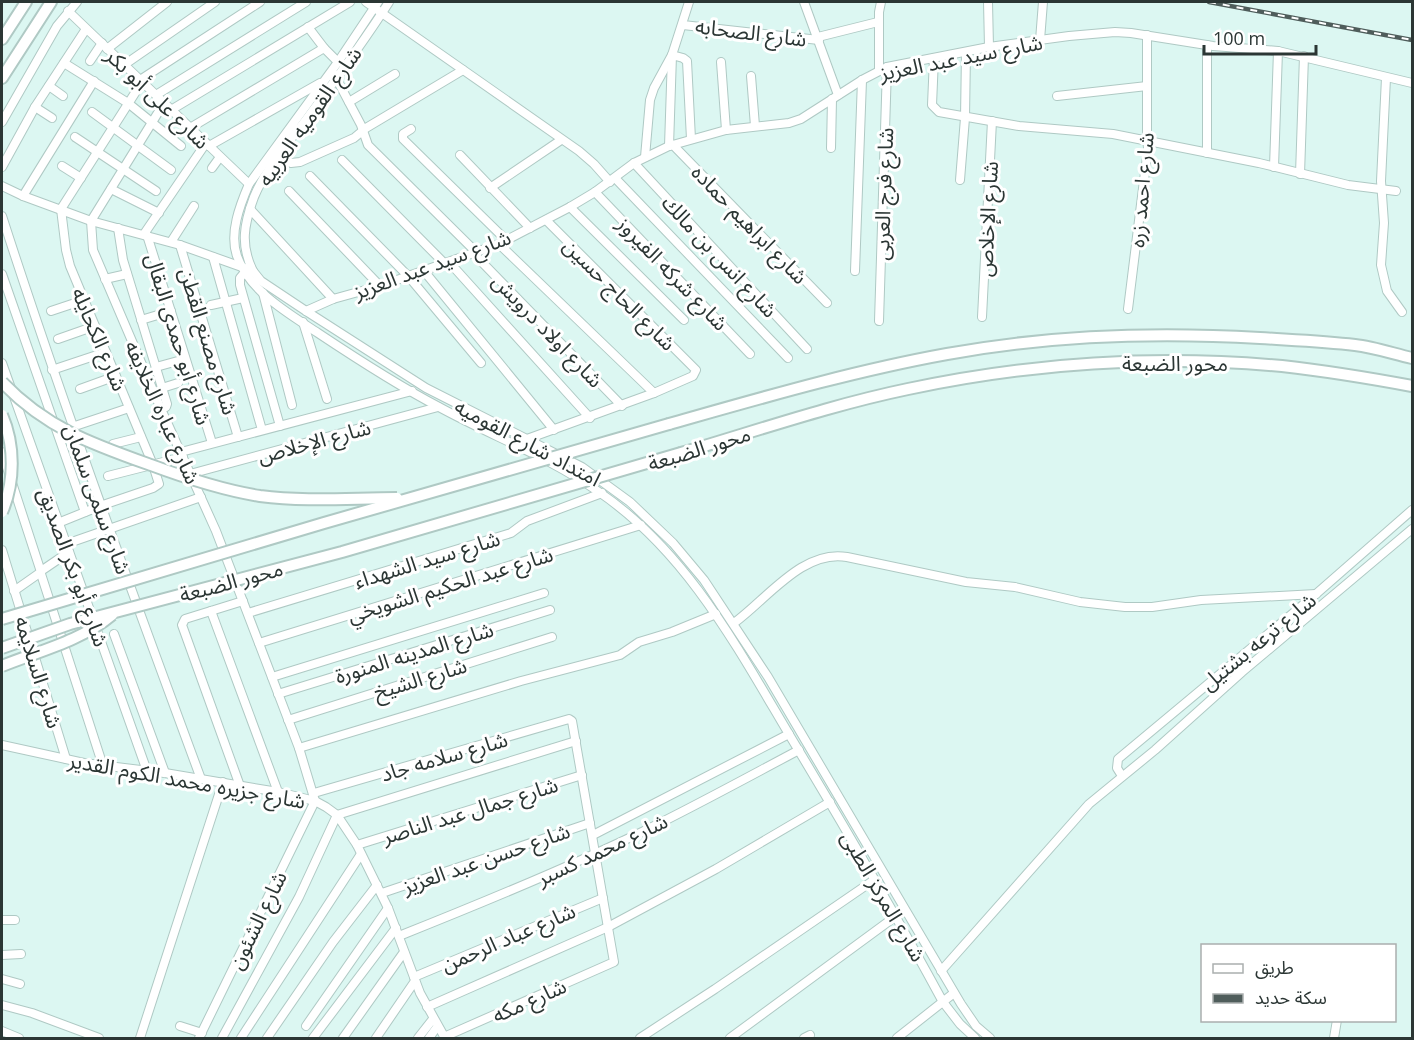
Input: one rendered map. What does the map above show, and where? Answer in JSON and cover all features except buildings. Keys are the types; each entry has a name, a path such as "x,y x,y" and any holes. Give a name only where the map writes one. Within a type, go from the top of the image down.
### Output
{"highway":[{"path":"2,39 26,2"},
{"path":"2,78 51,2"},
{"name":"محور الضبعة","path":"2,619 412,497 669,424 812,384 948,354 1044,341 1128,334 1213,335 1356,345 1413,358"},
{"name":"محور الضبعة","path":"2,648 70,624 353,549 864,399 953,381 1045,367 1130,362 1212,362 1282,366 1353,375 1413,386"},
{"path":"2,382 36,413 68,433 106,449 214,486 288,499 412,497"},
{"path":"2,415 11,460 10,480 2,512"},
{"path":"2,666 75,638 104,622 117,611"}],"street":[{"path":"2,122 57,26 76,2"},
{"path":"90,61 104,46 167,2"},
{"path":"124,64 215,2"},
{"path":"61,209 141,81 260,2"},
{"path":"156,95 306,2"},
{"path":"171,110 350,2"},
{"path":"366,2 376,4 382,13 594,164 788,358"},
{"name":"شارع القوميه العربيه","path":"247,270 244,245 246,224 255,194 334,74 389,2"},
{"path":"645,157 650,100 672,55 689,2"},
{"path":"804,2 818,39 835,97 831,148"},
{"path":"879,70 878,22 881,2"},
{"path":"988,2 989,47"},
{"path":"1040,40 1043,2"},
{"name":"شارع القوميه العربيه","path":"247,270 236,254 235,231 241,204 249,184 324,81 334,74 338,62 376,4"},
{"name":"شارع على أبو بكر","path":"68,11 249,184"},
{"path":"818,39 878,22"},
{"name":"شارع الصحابه","path":"682,24 818,39"},
{"path":"308,27 338,62"},
{"path":"2,167 35,107 86,28"},
{"name":"شارع سيد عبد العزيز","path":"306,311 333,299 409,277 502,242 570,207 645,157 671,146 726,130 789,123 801,119 862,80 888,67 989,47 1115,32 1207,45 1278,51 1413,83"},
{"name":"شارع احمد زره","path":"1128,309 1148,142 1147,35"},
{"path":"1207,45 1207,153"},
{"path":"190,128 324,48"},
{"path":"1274,167 1278,51"},
{"path":"960,180 965,117 966,52"},
{"path":"672,55 687,61 691,139"},
{"path":"671,146 672,55"},
{"path":"1300,174 1304,56"},
{"path":"934,58 934,109 939,112 1026,126 1098,132 1274,167 1348,185 1396,191"},
{"path":"721,62 726,130"},
{"path":"64,63 128,103 181,146"},
{"name":"شارع فرج العربى","path":"879,321 888,67"},
{"path":"278,159 291,163 300,162 354,138 363,130 463,70"},
{"name":"شارع اولاد درويش","path":"334,74 363,130 368,145 622,406"},
{"path":"349,102 395,74"},
{"path":"751,76 755,126"},
{"path":"1386,78 1382,274 1391,298 1402,312"},
{"path":"855,271 862,80"},
{"path":"22,196 94,81"},
{"path":"146,235 208,145 324,81"},
{"path":"49,86 63,96"},
{"path":"1057,96 1147,86"},
{"path":"91,221 164,103"},
{"path":"35,107 52,118"},
{"path":"92,112 171,170"},
{"name":"شارع الإخلاص","path":"982,317 992,121"},
{"path":"411,129 403,134 403,139 502,242 654,393 515,443"},
{"path":"75,137 156,191"},
{"path":"490,188 561,140"},
{"name":"شارع ابراهيم حماده","path":"671,146 827,303"},
{"path":"460,155 530,228"},
{"path":"213,168 220,157"},
{"path":"342,160 448,263 590,417"},
{"name":"شارع انس بن مالك","path":"634,164 807,349"},
{"path":"62,166 81,178"},
{"path":"310,176 409,277 480,363"},
{"name":"امتداد شارع القوميه","path":"2,186 22,196 91,221 171,242 247,270 426,388 582,466 630,502 685,556 734,623 819,764"},
{"path":"111,189 159,213"},
{"path":"289,192 380,286"},
{"name":"شارع شركه الفيروز","path":"595,192 750,354"},
{"path":"171,242 194,206"},
{"path":"570,207 684,320"},
{"name":"شارع الكحايله","path":"61,209 67,257 153,465"},
{"path":"250,209 333,299"},
{"name":"شارع سلمى سلمان","path":"2,216 52,370 108,529 201,779"},
{"name":"شارع الحاج حسين","path":"546,220 695,368 696,374 693,376 654,393"},
{"name":"شارع عباره الخلايفه","path":"91,221 93,250 201,497 248,613 299,748 314,797"},
{"path":"118,228 127,274 167,405 161,409"},
{"name":"شارع أبو حمدى البقال","path":"146,235 212,443"},
{"name":"شارع مصنع القطن","path":"180,245 238,437"},
{"path":"213,257 262,430"},
{"path":"247,270 239,283 280,426"},
{"name":"امتداد شارع القوميه","path":"247,270 262,293 376,371 438,407 560,466 602,493 641,525 682,568 716,614 799,750"},
{"path":"424,271 554,430"},
{"path":"2,274 85,512"},
{"path":"105,279 127,274"},
{"path":"262,293 292,405"},
{"path":"211,305 243,298"},
{"path":"51,311 84,300"},
{"path":"141,320 171,311"},
{"path":"303,322 327,399"},
{"path":"58,339 95,326"},
{"path":"52,370 106,352"},
{"path":"156,367 185,359"},
{"name":"شارع أبو بكر الصديق","path":"2,363 147,771"},
{"path":"80,389 116,376"},
{"path":"162,388 178,383"},
{"path":"108,476 153,465 212,443 412,391"},
{"name":"شارع الإخلاص","path":"190,474 438,407"},
{"path":"72,427 129,408"},
{"path":"113,444 141,437"},
{"path":"2,452 103,766"},
{"path":"58,523 157,486 159,481 153,465"},
{"name":"شارع سيد الشهداء","path":"248,613 511,533 527,521 602,493"},
{"path":"14,591 67,548 108,529 201,497"},
{"name":"شارع ترعه بشتيل","path":"1122,776 1117,768 1118,759 1413,510"},
{"name":"شارع عبد الحكيم الشويخي","path":"259,643 641,525"},
{"name":"شارع ترعه بشتيل","path":"941,971 1089,804 1413,529"},
{"name":"شارع السلايمه","path":"2,550 66,759"},
{"path":"734,623 801,567 811,561 830,556 847,556 966,582 1015,587 1080,602 1125,607 1152,607 1201,600 1316,594"},
{"path":"272,677 544,593"},
{"path":"240,786 182,626 185,619 243,601"},
{"name":"شارع المدينه المنورة","path":"278,694 549,610"},
{"path":"211,611 278,792"},
{"path":"299,748 521,681 620,655 639,642 672,632 716,614"},
{"path":"114,634 165,773"},
{"name":"شارع الشيخ","path":"288,720 552,637"},
{"name":"شارع سلامه جاد","path":"314,797 569,720 573,722 576,741"},
{"path":"593,835 789,735"},
{"path":"222,1038 298,897 337,815 576,741 608,927"},
{"name":"شارع جزيره محمد الكوم القدير","path":"2,745 103,766 165,773 314,797 337,815 357,845 382,893 415,979 444,1038"},
{"name":"شارع المركز الطبى","path":"799,750 896,916 943,1002 960,1024 975,1038"},
{"name":"شارع محمد كسبر","path":"398,932 498,896 595,854 647,830 799,750"},
{"name":"شارع المركز الطبى","path":"819,764 954,993 976,1026 990,1038"},
{"name":"شارع جمال عبد الناصر","path":"357,845 582,775"},
{"path":"140,1038 223,782"},
{"name":"شارع الشئون","path":"200,1036 314,797"},
{"path":"427,1007 608,927 716,869 830,802"},
{"name":"شارع حسن عبد العزيز","path":"382,893 590,823"},
{"path":"241,1038 361,854"},
{"path":"640,1038 874,880"},
{"path":"267,1038 333,942 377,885"},
{"name":"شارع عباد الرحمن","path":"415,979 603,898"},
{"path":"306,1026 388,908"},
{"path":"729,1038 896,916"},
{"path":"2,920 15,920"},
{"name":"شارع مكه","path":"444,1038 614,962 608,927"},
{"path":"313,1038 398,932"},
{"path":"343,1038 404,952"},
{"path":"2,955 21,954"},
{"path":"2,979 20,984"},
{"path":"376,1038 415,979"},
{"path":"897,1038 954,993"},
{"path":"2,1005 32,1013 99,1038"},
{"path":"418,1038 434,1019"},
{"path":"1334,1038 1337,1022"},
{"path":"180,1026 200,1036"},
{"path":"429,1038 437,1027"},
{"path":"2,1031 20,1038"}],"railway":[{"path":"1209,2 1412,40"}]}
